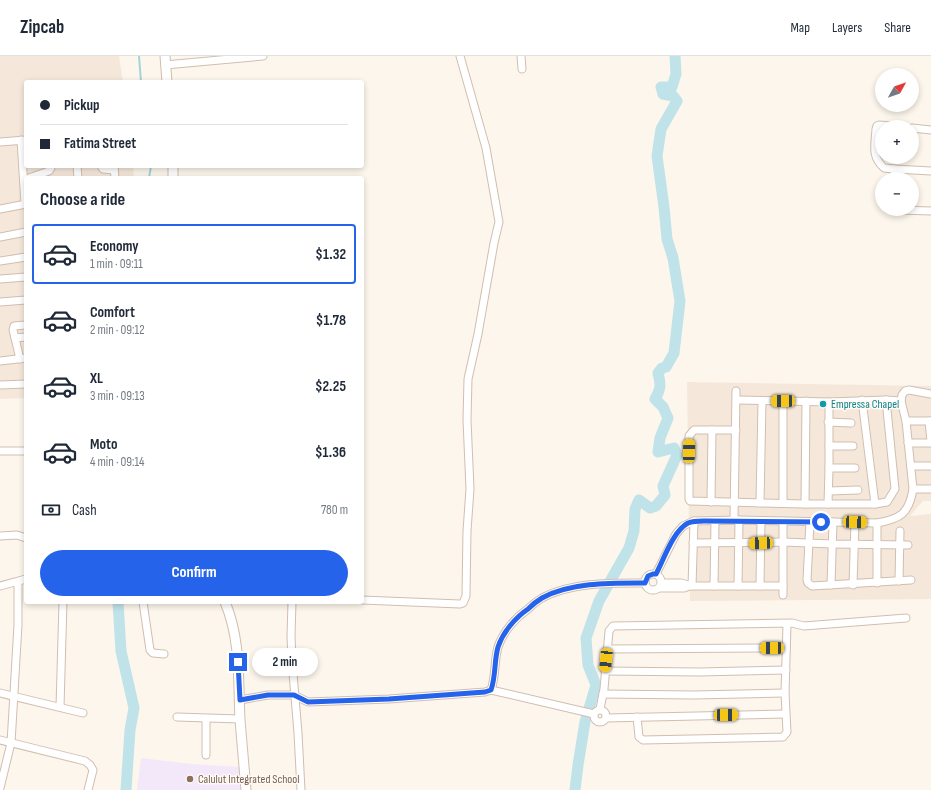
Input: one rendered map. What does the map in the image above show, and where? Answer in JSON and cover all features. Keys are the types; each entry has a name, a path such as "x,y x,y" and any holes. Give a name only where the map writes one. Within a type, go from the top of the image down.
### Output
{"street":[{"path":"167,80 165,61 264,56"},
{"path":"364,600 460,604 463,603 466,596 467,531 470,489 467,420 468,379 499,222 486,148 460,56"},
{"path":"521,56 522,69"},
{"path":"919,129 931,130"},
{"path":"0,142 23,140 24,164"},
{"path":"875,142 875,156"},
{"path":"881,164 884,168 931,171"},
{"path":"35,176 49,171 51,168"},
{"path":"103,168 114,168"},
{"path":"0,209 24,204"},
{"path":"919,210 931,210"},
{"path":"0,238 24,232"},
{"path":"0,261 24,257"},
{"path":"0,279 24,277"},
{"path":"0,302 24,300"},
{"path":"0,361 23,358 13,330 14,326 24,325"},
{"path":"15,338 24,337"},
{"path":"0,385 24,384"},
{"path":"656,574 676,534 684,526 694,521 737,520 761,522 877,523 895,520 902,515 908,506 913,489 906,422 901,401 902,395 905,391 909,390 931,394"},
{"path":"736,391 734,502 737,520 738,586"},
{"path":"737,400 828,402 862,400 901,401"},
{"path":"862,400 875,504"},
{"path":"736,430 694,430 689,436 689,499 693,502 805,504 875,504 887,502 895,489 886,400"},
{"path":"760,503 762,401"},
{"path":"783,401 783,503"},
{"path":"805,504 806,401"},
{"path":"828,402 828,504"},
{"path":"906,422 930,421 931,442 908,443"},
{"path":"828,422 851,423"},
{"path":"712,430 712,502"},
{"path":"828,446 853,446"},
{"path":"0,451 24,451"},
{"path":"911,466 931,466"},
{"path":"829,468 855,468"},
{"path":"913,489 931,488"},
{"path":"829,491 858,490"},
{"path":"690,586 694,521"},
{"path":"714,586 715,521"},
{"path":"783,521 783,595"},
{"path":"760,586 761,522"},
{"path":"810,522 807,580 812,586 853,585 911,580"},
{"path":"831,585 833,522"},
{"path":"853,585 855,522"},
{"path":"877,523 877,583"},
{"path":"899,581 900,531"},
{"path":"0,536 17,535 24,537"},
{"path":"693,543 784,542 809,544 908,545"},
{"path":"645,583 648,576 656,574"},
{"path":"645,583 649,590 655,591 660,586 660,578 656,574"},
{"path":"0,586 24,580"},
{"path":"0,788 11,743 18,582"},
{"path":"491,690 498,647 512,622 542,598 555,592 602,583 645,583"},
{"path":"660,586 684,588 690,586 783,586"},
{"path":"60,707 63,604"},
{"path":"143,604 150,650 153,653 164,654"},
{"path":"226,604 234,629 238,651 240,719 246,790"},
{"path":"292,604 291,636 301,790"},
{"path":"600,709 603,694 609,631 614,626 792,623 804,626 906,618"},
{"path":"637,717 639,737 643,740 783,737 787,732 785,693 787,624"},
{"path":"607,649 786,648"},
{"path":"605,671 699,672 786,670"},
{"path":"240,700 268,695 294,695 308,702 389,699 485,692 491,690 592,714 597,721 603,721 606,718 785,714"},
{"path":"0,693 84,713"},
{"path":"603,694 694,695 785,693"},
{"path":"592,714 596,710 600,709"},
{"path":"600,709 604,711 606,718"},
{"path":"177,717 240,719"},
{"path":"206,719 206,755"},
{"path":"0,740 85,761 93,770 88,790"}],"shaded area":[{"path":"0,56 119,56 123,80 24,80 24,168 133,168 134,176 24,176 24,398 0,399"},
{"path":"687,382 931,386 931,501 923,501 910,516 931,514 931,599 690,601"},
{"name":"Calulut Integrated School","path":"141,758 192,764 240,767 241,790 137,790"}],"waterway":[{"path":"139,56 141,80"},
{"path":"575,790 585,722 596,685 588,665 586,638 599,601 629,548 634,531 635,509 639,500 650,508 656,506 665,495 663,486 677,455 674,448 658,452 660,438 668,418 663,407 655,399 660,386 658,373 662,368 666,367 674,353 680,301 673,258 667,239 657,156 661,129 677,101 673,96 663,94 661,87 672,87 676,74 675,56"},
{"path":"149,176 151,168"},
{"path":"118,604 121,651 134,708 130,730 126,790"}],"place":[{"name":"Empressa Chapel","path":"823,404"},
{"name":"Calulut Integrated School","path":"190,779"}],"route":[{"path":"238,662 240,700 268,695 294,695 308,702 389,699 485,692 491,690 498,647 512,622 523,612 542,598 555,592 602,583 645,583 648,576 651,574 656,574 676,534 688,523 694,521 739,520 761,522 821,522"}]}
